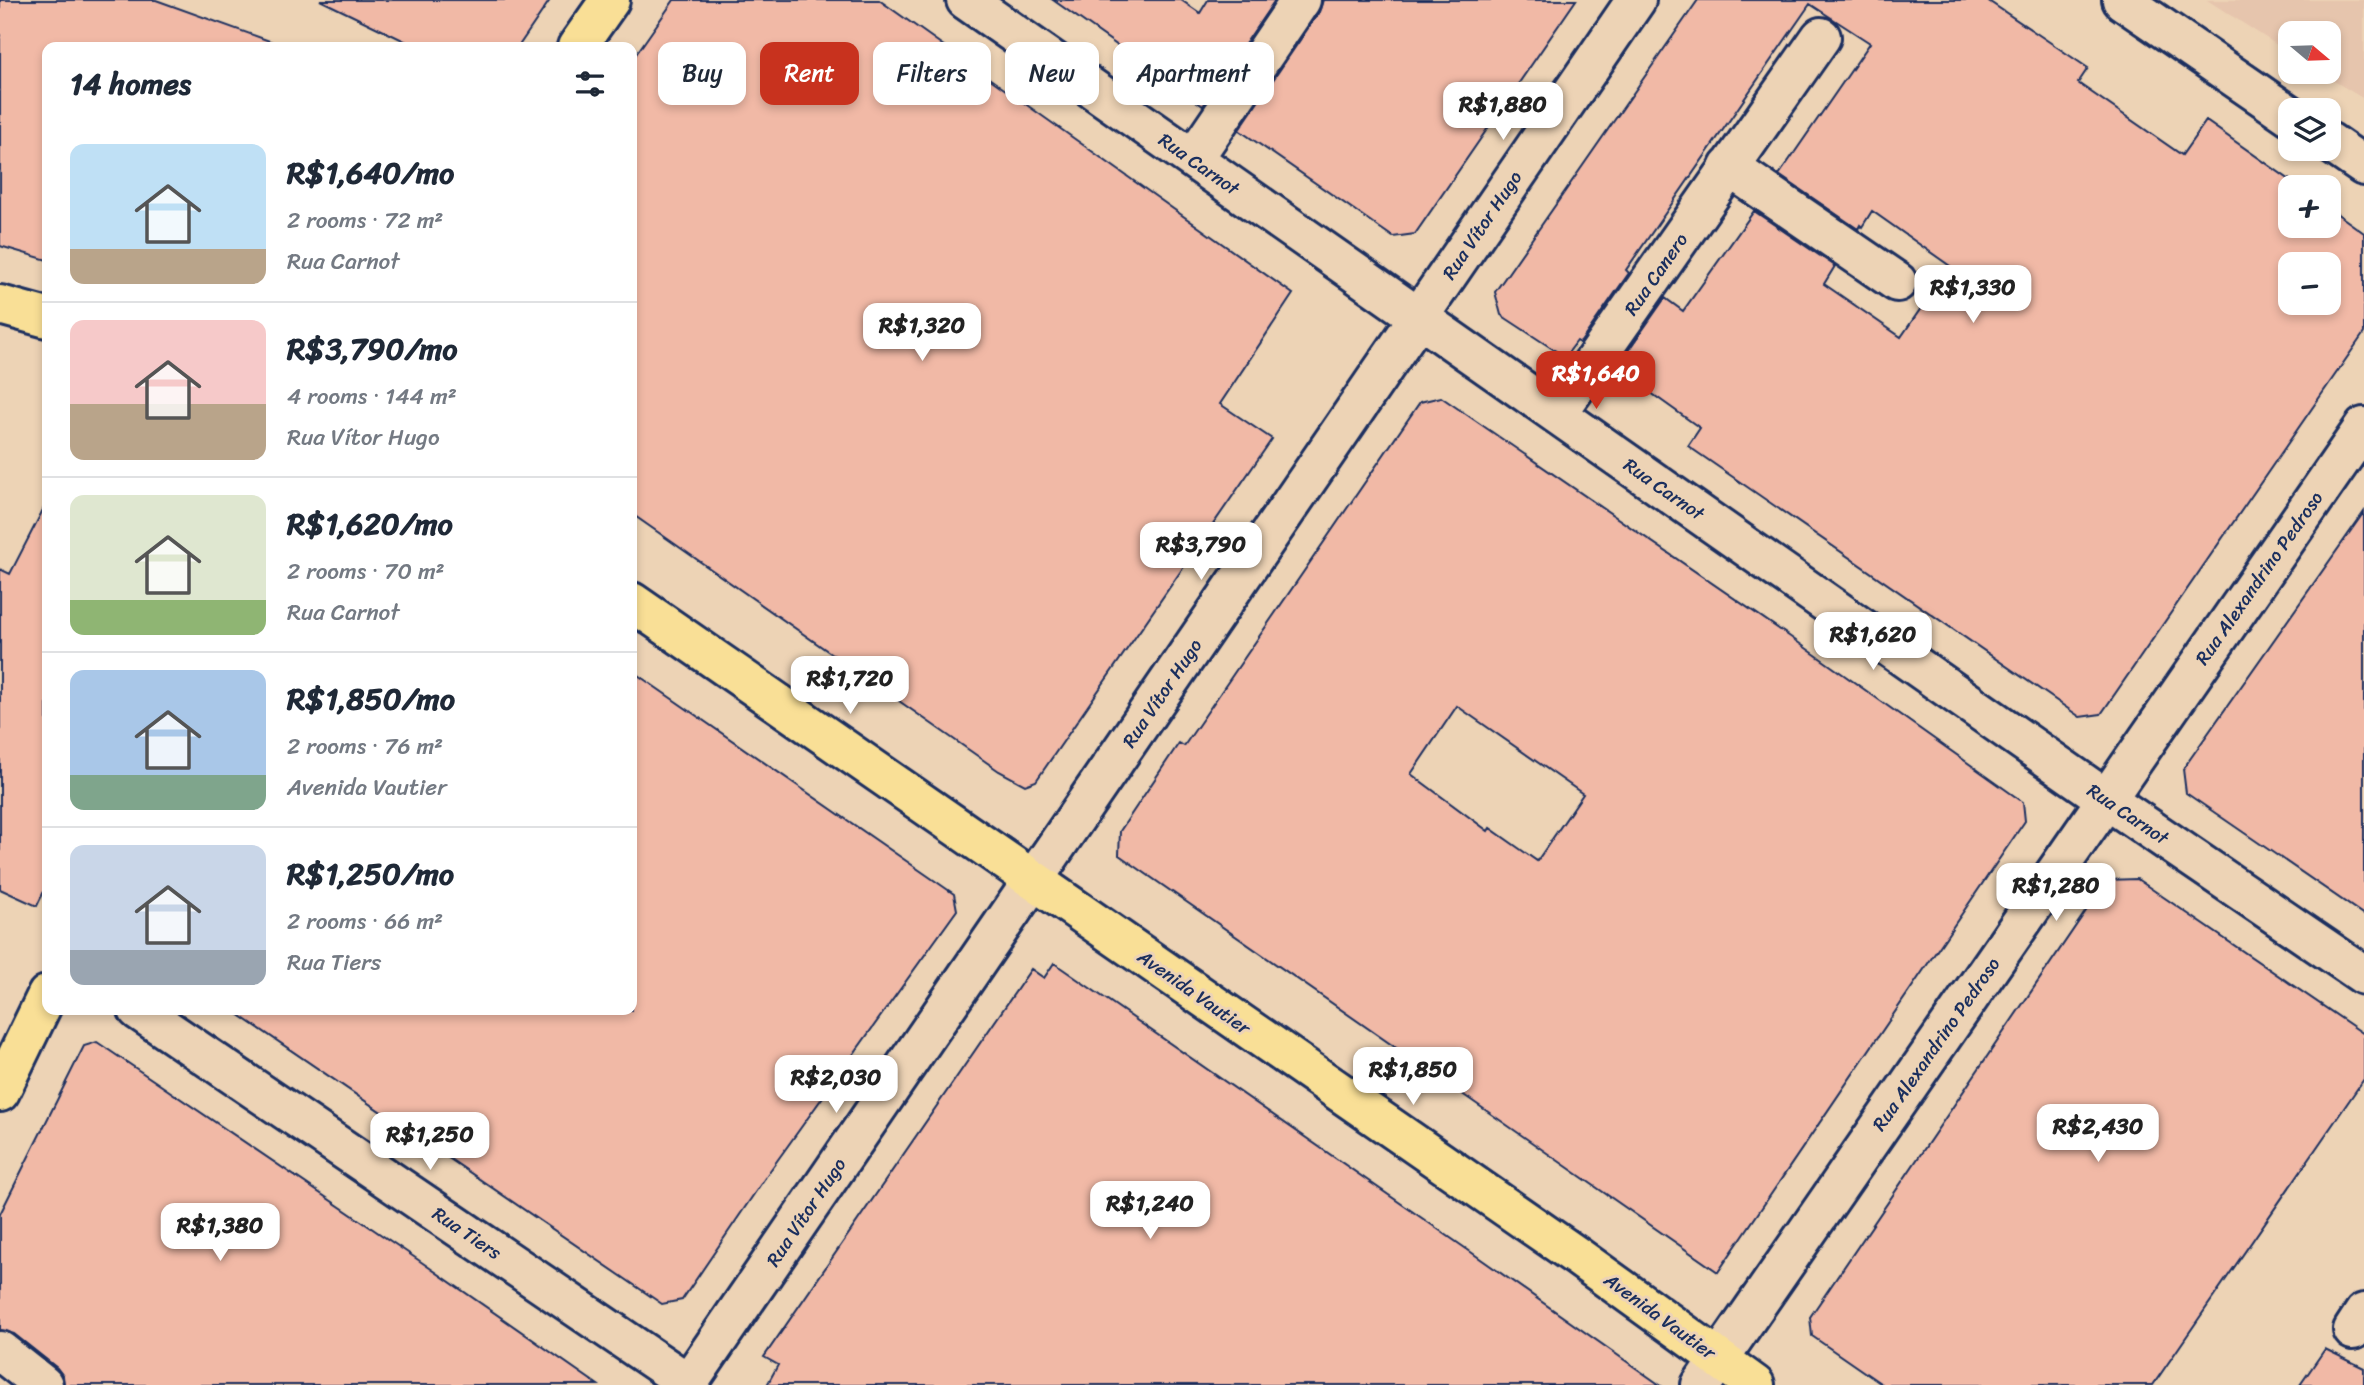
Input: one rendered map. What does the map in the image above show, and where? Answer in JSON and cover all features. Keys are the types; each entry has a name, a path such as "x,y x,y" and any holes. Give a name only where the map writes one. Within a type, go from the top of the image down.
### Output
{"main road":[{"path":"581,42 610,0"},
{"path":"0,305 42,317"},
{"name":"Avenida Vautier","path":"637,604 1578,1257 1710,1372 1755,1385"},
{"path":"0,1092 42,1005"}],"street":[{"name":"Rua Carnot","path":"966,0 2106,799 2364,975"},
{"path":"1193,159 1301,0"},
{"name":"Rua Vítor Hugo","path":"689,1384 1636,0"},
{"path":"2122,0 2278,107"},
{"name":"Rua Canero","path":"1557,414 1821,37"},
{"path":"2341,150 2364,166"},
{"path":"1729,167 1897,282"},
{"name":"Rua Alexandrino Pedroso","path":"1710,1372 2364,427"},
{"name":"Rua Tiers","path":"145,1015 689,1384"},
{"path":"0,1350 43,1385"}],"shaded area":[{"path":"2207,0 2364,0 2364,99 2339,84 2342,84 2342,21 2278,21 2278,46"}],"building":[{"path":"0,0 156,0 272,42 42,42 42,259 0,246"},
{"path":"320,0 550,0 521,42 407,42"},
{"path":"674,0 879,0 938,42 873,42 873,105 991,105 991,80 1005,89 1005,105 1027,105 1293,294 1220,404 1272,439 1036,781 1025,785 999,771 637,518 637,53"},
{"path":"1053,0 1181,0 1200,13 1208,0 1275,0 1246,42 1113,42"},
{"path":"1323,0 1576,0 1415,234 1393,237 1239,130 1256,105 1274,105 1274,78 1319,12"},
{"path":"1698,0 1987,0 2088,68 2078,83 2182,155 2206,121 2283,175 2278,175 2278,238 2341,238 2341,217 2364,233 2364,333 2101,714 2080,717 1688,446 1700,428 1616,368 1665,298 1683,311 1754,211 1835,266 1824,284 1901,337 1950,266 1872,211 1858,229 1779,175 1870,43 1810,4 1626,270 1629,273 1580,343 1577,341 1565,357 1501,315 1495,292"},
{"path":"1441,397 1789,636 2023,802 2025,821 1718,1272 1119,855 1120,831 1179,743 1184,746 1420,402","holes":["1457,706 1583,794 1537,861 1490,828 1488,831 1411,774"]},
{"path":"42,512 42,896 37,906 0,889 0,569 10,574"},
{"path":"2364,512 2364,915 2186,793 2183,769"},
{"path":"637,674 954,894 957,910 769,1172 682,1300 662,1304 239,1015 637,1015"},
{"path":"2137,879 2364,1034 2364,1079 2153,1385 1883,1385 1812,1336 1810,1317 2107,880"},
{"path":"1054,963 1660,1385 767,1385 778,1365 764,1357 1031,969 1044,978"},
{"path":"97,1042 598,1385 64,1385 63,1376 57,1368 14,1334 0,1330 0,1214 84,1046"},
{"path":"2325,1349 2364,1368 2364,1385 2300,1385"}]}
